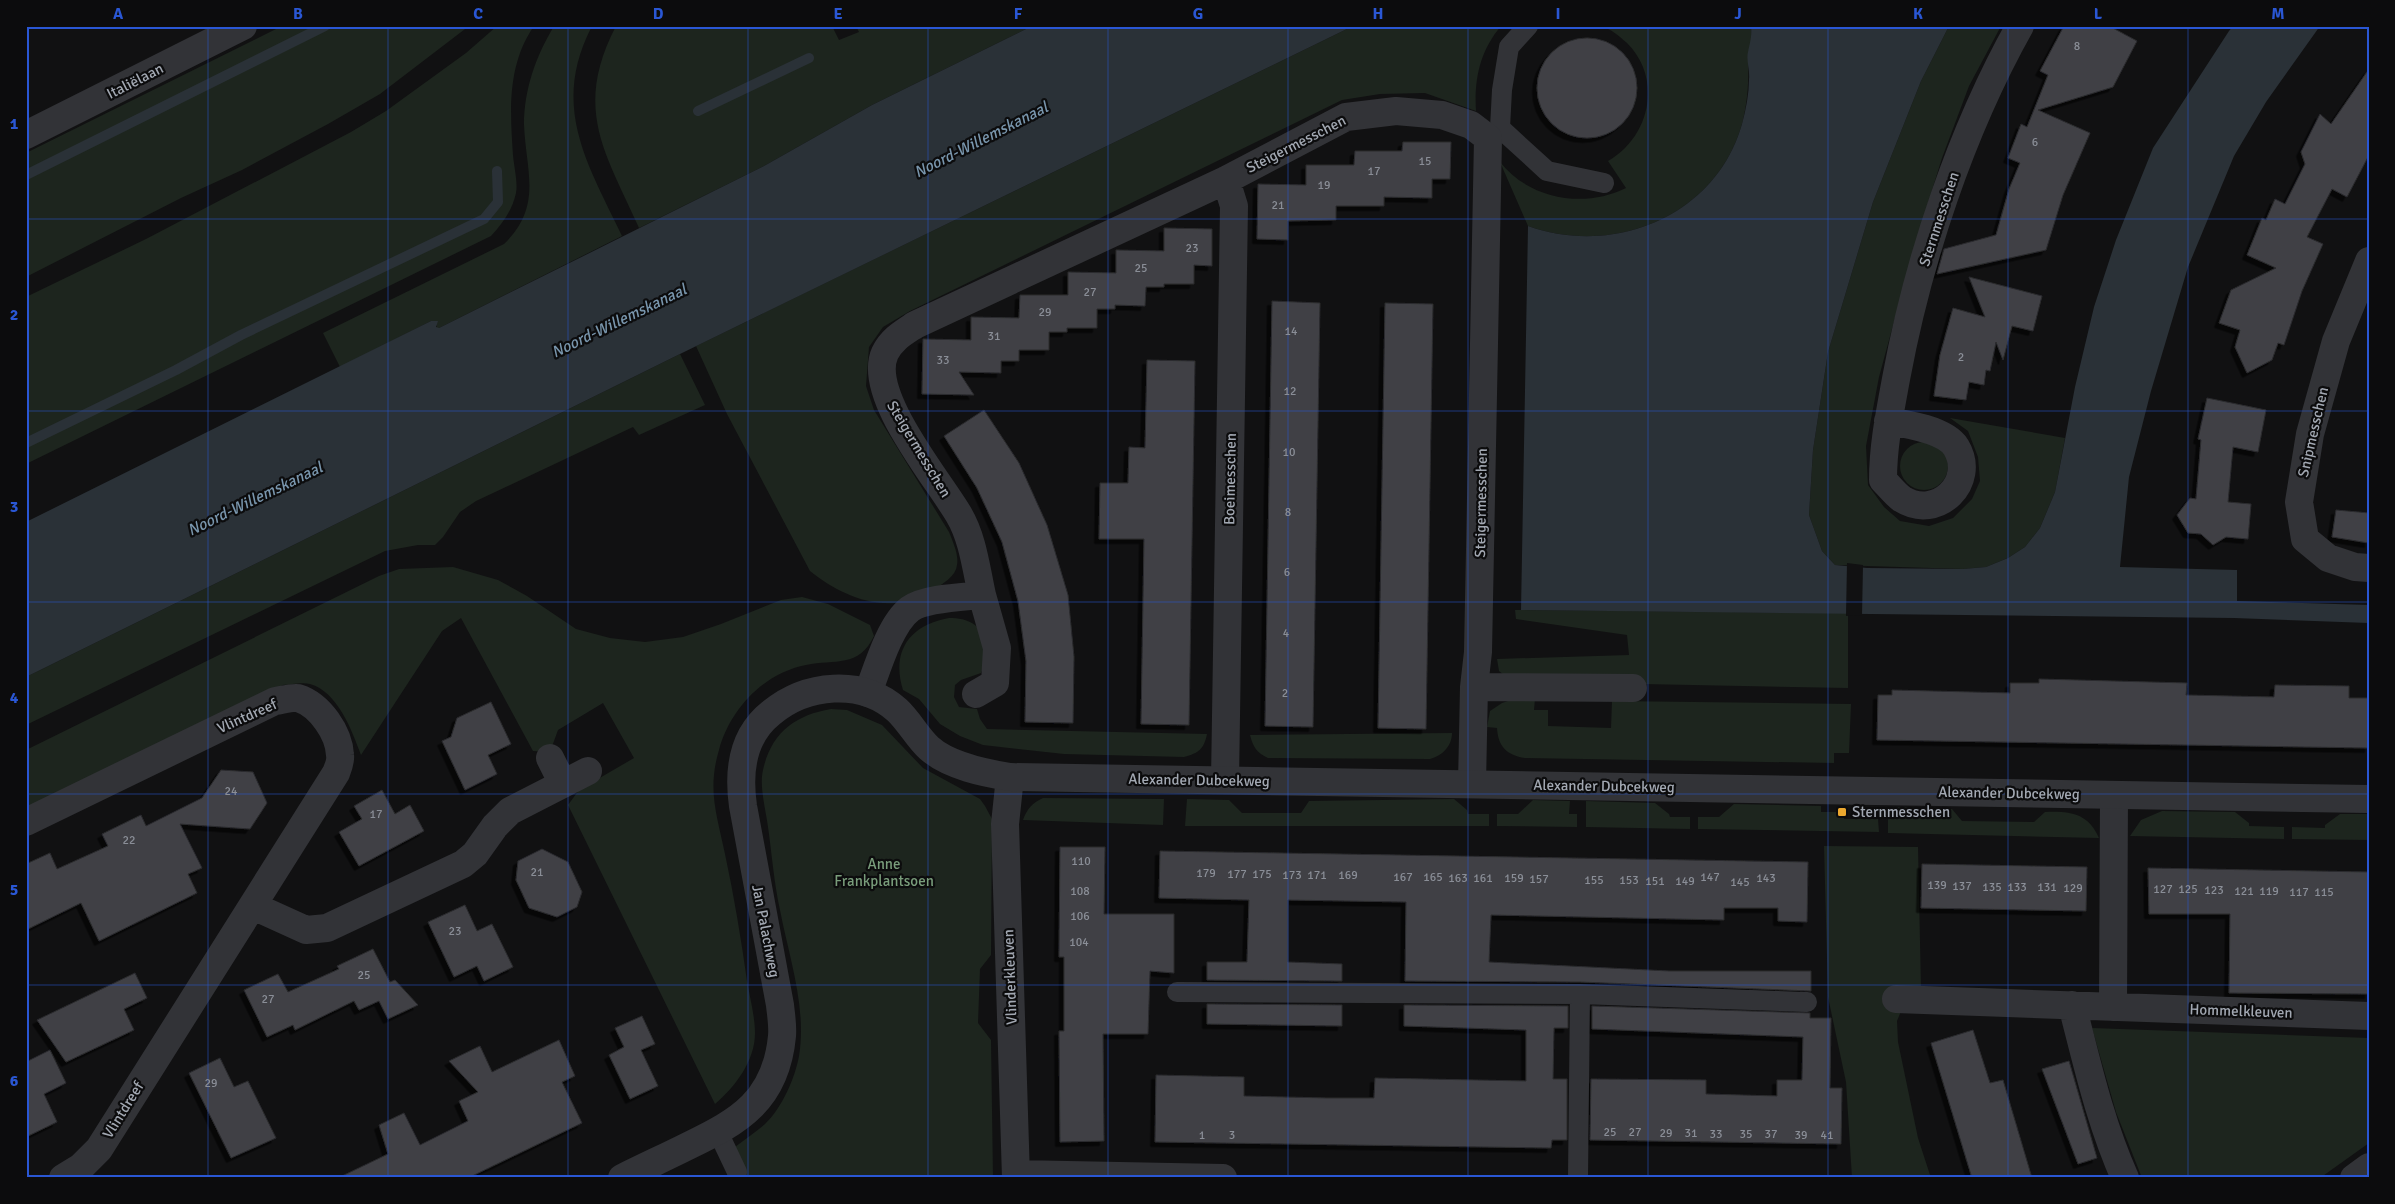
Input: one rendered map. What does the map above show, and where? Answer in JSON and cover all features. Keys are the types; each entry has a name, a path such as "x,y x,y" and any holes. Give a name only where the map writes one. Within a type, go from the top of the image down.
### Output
{"street":[{"name":"Italiëlaan","path":"26,135 243,26"},
{"name":"Sternmesschen","path":"1888,421 1907,319 1945,194 1999,64 2020,26"},
{"name":"Steigermesschen","path":"976,694 995,683 997,648 969,538 960,516 898,420 886,397 882,377 885,354 896,337 915,325 1226,180 1346,116 1396,111 1442,115 1494,133 1479,642 1474,686 1472,784"},
{"name":"Boeimesschen","path":"1225,780 1234,206 1226,180"},
{"name":"Snipmesschen","path":"2369,261 2336,341 2310,434 2299,502 2305,539 2328,558 2355,567 2369,568"},
{"path":"868,693 898,623 911,609 945,598 982,595"},
{"path":"1474,686 1632,688"},
{"name":"Jan Palachweg","path":"622,1178 718,1132 740,1119 768,1086 779,1057 782,1035 780,1006 740,787 744,748 762,720 785,702 801,694 818,689 852,689 868,693"},
{"name":"Alexander Dubcekweg","path":"868,693 896,710 929,749 979,772 1010,777 2369,799"},
{"name":"Vlintdreef","path":"26,822 275,701 297,698 322,713 338,742 341,757 336,773 253,906 99,1149 81,1167 63,1178"},
{"path":"550,758 563,784"},
{"path":"253,906 306,930 327,928 463,864 475,854 495,826 510,811 588,771"},
{"name":"Vlinderkleuven","path":"1010,777 1005,824 1016,1176"},
{"path":"2113,1006 2114,795"},
{"name":"Hommelkleuven","path":"1896,999 2369,1016"},
{"path":"2072,1005 2093,1088 2112,1148 2125,1178"},
{"path":"2354,1178 2369,1167"},
{"path":"1016,1176 1223,1178"}],"lane":[{"path":"1528,26 1509,47 1494,133 1547,171 1604,183"},
{"path":"1177,992 1580,994 1806,1002"},
{"path":"1578,1178 1580,994"},
{"path":"718,1132 737,1172"}],"green space":[{"path":"282,26 469,26 380,94 328,124 242,170 181,198 26,277 26,153"},
{"path":"497,26 534,26 519,56 512,89 511,122 516,193 507,216 491,236 26,464 26,297 146,239 351,132 386,111 466,53"},
{"path":"554,26 592,26 580,55 574,83 574,109 578,134 586,159 622,236 439,328 436,328 437,326 431,321 340,367 323,333 504,244 516,230 524,216 528,202 529,173 524,125 526,99 532,73"},
{"path":"616,26 832,26 839,40 859,32 856,26 1032,26 872,105 764,166 639,228 605,153 595,106 597,82 603,55"},
{"path":"1353,26 1501,26 1483,55 1477,77 1476,111 1425,93 1380,94 1342,100 910,311 883,327 869,347 866,386 874,410 949,532 956,553 956,569 948,579 934,589 909,600 893,603 867,601 842,592 810,571 727,414 696,346"},
{"path":"1601,26 1751,26 1752,39 1748,54 1748,90 1742,124 1729,156 1710,183 1686,205 1658,221 1627,232 1594,236 1561,234 1528,226 1500,162 1512,175 1526,185 1558,197 1575,199 1593,198 1626,188 1608,161 1622,151 1634,138 1642,123 1647,106 1648,90 1645,73 1638,57 1627,43 1612,31"},
{"path":"1949,26 2001,26 1969,86 1942,158 1914,248 1879,377 1866,446 1868,485 1884,507 1900,521 1929,526 1953,518 1972,499 1980,481 1978,457 1968,431 1950,418 2065,438 2055,492 2040,528 2025,547 2008,558 1986,567 1963,569 1835,565 1822,551 1809,515 1813,450 1828,352 1873,202 1921,81"},
{"path":"680,354 705,405 639,435 633,427 476,501 460,512 443,537 435,545 418,545 385,551 26,725 26,677"},
{"path":"1924,442 1933,444 1941,449 1946,457 1948,466 1946,475 1941,483 1933,488 1924,490 1915,488 1907,483 1902,475 1900,466 1902,457 1907,449 1915,444"},
{"path":"453,567 498,580 527,596 576,629 610,638 645,642 683,637 781,600 802,597 828,604 870,625 874,636 868,646 854,658 791,669 763,685 740,707 724,735 719,750 715,764 714,802 737,917 755,1033 752,1054 748,1063 730,1090 715,1104 568,805 579,790 634,758 603,703 558,730 550,752 533,751 461,618 442,631 361,755 343,714 329,695 320,688 310,684 283,685 26,809 26,750 379,576 399,569"},
{"path":"1515,610 1848,613 1848,688 1642,684 1505,676 1499,671 1497,659 1629,655 1627,635 1516,619"},
{"path":"949,618 962,619 972,623 979,629 985,655 983,668 981,673 961,680 955,685 954,697 959,707 977,709 980,719 987,729 1207,734 1202,747 1194,754 1184,757 1064,754 983,745 960,736 940,724 919,699 903,690 900,676 899,664 906,642 923,627"},
{"path":"1514,699 1535,699 1534,710 1548,710 1548,726 1611,728 1612,701 1851,704 1849,753 1834,753 1834,763 1525,758 1508,752 1499,740 1497,728 1487,727 1490,711 1502,703"},
{"name":"Anne Frankplantsoen","path":"831,709 847,710 882,725 923,768 980,799 992,819 991,955 980,969 978,1023 991,1040 993,1178 738,1178 735,1147 765,1124 777,1110 791,1083 797,1065 801,1038 799,1001 780,910 762,791 763,770 772,746 786,728 806,716"},
{"path":"1452,733 1452,738 1445,750 1438,756 1430,759 1268,758 1256,749 1250,735"},
{"path":"1043,798 1164,799 1163,825 1023,820 1030,807"},
{"path":"1187,799 1229,800 1242,813 1301,813 1309,801 1454,799 1467,810 1468,814 1489,814 1489,826 1185,826"},
{"path":"1533,800 1570,801 1569,814 1577,814 1577,827 1497,826 1497,814 1518,814"},
{"path":"1586,801 1655,803 1669,814 1670,817 1690,817 1690,829 1586,827"},
{"path":"1734,804 1821,806 1821,812 1844,812 1844,819 1878,819 1879,832 1698,829 1698,817 1719,817"},
{"path":"1888,807 1952,809 1962,821 2034,822 2045,812 2070,813 2089,823 2099,838 1888,833"},
{"path":"2162,811 2235,812 2249,823 2249,826 2284,827 2284,839 2130,836 2141,820"},
{"path":"2340,814 2369,814 2369,840 2292,839 2292,827 2325,828 2325,825"},
{"path":"1824,846 1918,847 1921,989 1904,1004 1897,1021 1898,1042 1918,1138 1931,1178 1852,1178 1846,1082 1828,997"},
{"path":"2092,1028 2369,1038 2369,1143 2320,1178 2142,1178 2116,1112"}],"water":[{"name":"Noord-Willemskanaal","path":"1032,26 1353,26 680,354 26,677 26,522 431,321 438,321 436,327 439,328 764,166 872,105"},
{"path":"1751,26 1949,26 1921,81 1873,202 1828,352 1813,450 1809,515 1822,551 1835,565 1867,568 1963,569 1986,567 2008,558 2025,547 2040,528 2055,492 2075,387 2094,307 2116,240 2153,148 2229,31 2233,26 2320,26 2266,102 2234,156 2188,267 2151,391 2129,477 2120,567 2237,570 2237,601 2369,605 2369,623 2234,618 1521,610 1528,226 1561,234 1594,236 1627,232 1658,221 1686,205 1710,183 1729,156 1742,124 1748,90 1748,55"}],"pier":[{"path":"1847,563 1863,565 1862,615 1846,616"}],"building":[{"path":"2064,26 2109,26 2137,41 2113,87 2038,110 2090,133 2063,195 2046,250 1937,274 1944,249 1996,235 2009,189 2020,163 2008,158 2021,124 2027,127 2048,75 2040,71"},
{"path":"1577,38 1597,38 1606,41 1623,52 1634,69 1637,78 1637,98 1634,107 1623,124 1606,135 1597,138 1577,138 1559,130 1545,116 1537,98 1537,78 1545,60 1559,46"},
{"path":"2369,69 2369,155 2347,197 2332,189 2307,237 2323,244 2302,291 2284,345 2278,343 2272,360 2247,373 2235,347 2240,330 2219,323 2231,290 2276,268 2247,255 2262,218 2266,220 2275,199 2285,204 2305,164 2301,152 2320,114 2331,124"},
{"path":"1403,142 1451,142 1450,179 1432,179 1432,198 1384,197 1384,206 1336,206 1336,220 1288,221 1288,240 1257,239 1258,184 1306,185 1306,165 1354,165 1355,151 1402,151"},
{"path":"1164,228 1212,229 1212,266 1194,265 1194,284 1164,284 1164,287 1146,287 1145,306 1115,305 1115,309 1097,309 1097,328 1067,328 1067,332 1049,332 1049,350 1019,350 1019,361 1001,361 1001,373 959,372 974,395 922,394 923,339 971,340 971,317 1019,318 1020,295 1068,295 1068,272 1116,273 1116,250 1164,251"},
{"path":"1969,277 2042,296 2033,331 2012,326 2003,360 1996,342 1990,371 1986,370 1984,385 1969,382 1966,400 1934,396 1940,355 1953,308 1985,317"},
{"path":"1272,301 1320,303 1313,727 1265,726"},
{"path":"1385,303 1433,304 1426,729 1378,728"},
{"path":"1147,360 1195,361 1189,725 1141,724 1144,539 1099,539 1100,483 1128,483 1129,447 1145,448"},
{"path":"2207,398 2266,410 2258,452 2233,447 2228,502 2251,504 2248,539 2226,537 2213,545 2201,534 2188,533 2177,515 2190,498 2196,499 2201,440 2198,439"},
{"path":"984,410 1019,463 1047,525 1068,595 1074,657 1073,723 1025,722 1026,661 1018,601 1002,542 977,488 944,436"},
{"path":"2336,510 2369,513 2369,543 2332,537"},
{"path":"2039,679 2187,683 2186,695 2274,697 2275,685 2349,686 2349,698 2369,698 2369,748 1877,740 1878,695 1892,695 1892,690 2010,693 2010,683 2039,683"},
{"path":"491,702 511,744 488,755 497,774 465,790 442,741 451,737 457,718"},
{"path":"221,770 253,772 267,803 250,829 180,824 202,868 188,874 197,893 99,941 81,903 26,930 26,864 50,853 57,869 108,846 102,834 141,815 146,826 202,798"},
{"path":"382,790 395,814 410,805 424,831 359,866 339,832 362,819 354,806"},
{"path":"1060,847 1105,847 1104,914 1174,914 1174,973 1150,971 1148,1034 1103,1034 1104,1141 1060,1142 1059,1031 1064,1031 1064,957 1059,957"},
{"path":"542,849 568,862 582,892 577,907 557,917 529,908 516,880 518,861"},
{"path":"1160,851 1808,862 1807,922 1778,921 1778,908 1724,908 1724,920 1491,915 1489,962 1669,971 1811,971 1811,991 1580,982 1405,981 1406,902 1288,900 1288,962 1342,964 1342,981 1207,980 1207,962 1247,962 1249,900 1159,898"},
{"path":"1922,864 2087,867 2086,911 1921,908"},
{"path":"2148,868 2369,872 2369,994 2229,993 2230,914 2149,914"},
{"path":"465,905 477,931 492,924 513,967 484,981 477,966 454,977 428,922"},
{"path":"373,949 390,982 395,980 418,1005 388,1019 379,1001 359,1010 354,1001 295,1030 293,1025 267,1037 244,990 278,974 288,992 339,969 337,966"},
{"path":"135,973 147,998 124,1009 134,1030 66,1062 37,1020"},
{"path":"1207,1004 1342,1005 1342,1026 1207,1024"},
{"path":"1404,1005 1568,1006 1568,1028 1554,1028 1553,1079 1567,1079 1567,1140 1552,1140 1551,1148 1155,1142 1156,1075 1244,1077 1244,1096 1327,1098 1374,1098 1375,1078 1526,1081 1526,1030 1404,1026"},
{"path":"1592,1006 1810,1013 1810,1018 1831,1018 1830,1088 1842,1088 1841,1144 1590,1140 1591,1079 1706,1080 1706,1094 1777,1096 1777,1080 1802,1080 1803,1037 1592,1029"},
{"path":"642,1016 655,1044 641,1050 658,1086 630,1099 609,1055 624,1047 615,1028"},
{"path":"1973,1030 1990,1083 2003,1080 2032,1178 1972,1178 1931,1043"},
{"path":"559,1040 575,1076 562,1082 582,1123 468,1178 338,1178 388,1154 379,1125 404,1113 420,1145 468,1121 459,1101 478,1092 449,1061 480,1046 492,1072"},
{"path":"50,1050 66,1083 44,1094 57,1122 26,1137 26,1057 28,1061"},
{"path":"220,1058 234,1087 248,1081 276,1138 231,1158 189,1073"},
{"path":"2069,1061 2097,1158 2078,1164 2042,1069"}],"waterway":[{"path":"26,175 325,26"},
{"path":"698,111 809,58"},
{"path":"26,443 176,370 241,335 484,219 498,202 497,171"}],"place":[{"name":"Sternmesschen","path":"1842,812"}]}
